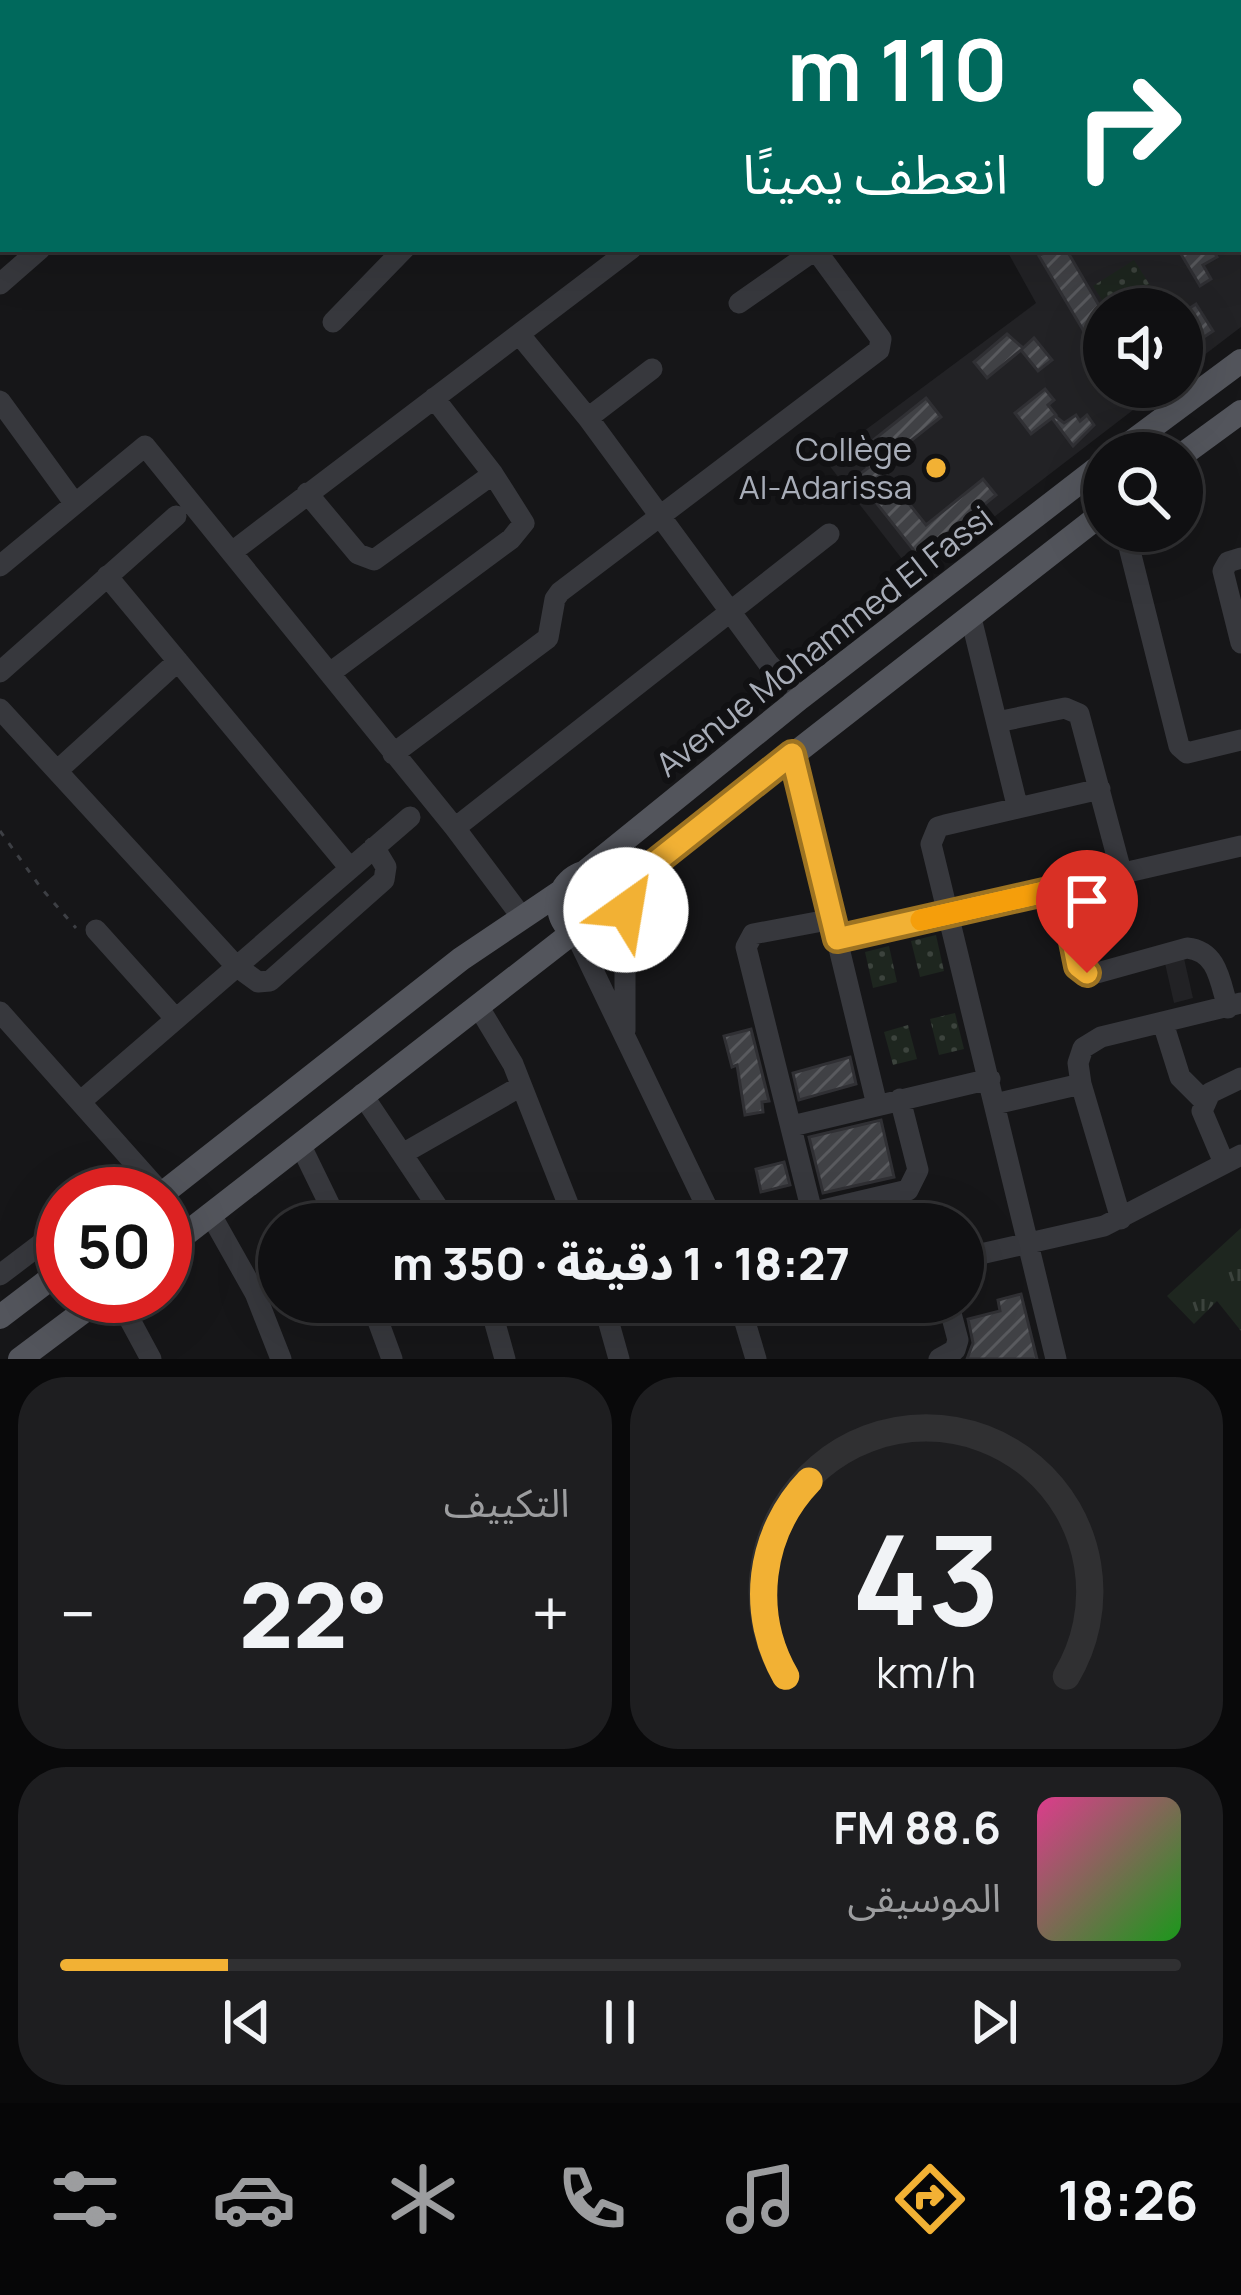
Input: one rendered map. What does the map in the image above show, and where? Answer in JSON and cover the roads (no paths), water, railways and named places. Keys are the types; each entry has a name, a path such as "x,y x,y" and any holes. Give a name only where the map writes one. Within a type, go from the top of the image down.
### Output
{"main road":[{"path":"1146,432 1241,361"},
{"path":"1203,439 1241,412"},
{"name":"Avenue Mohammed El Fassi","path":"192,1170 461,959 562,891 800,698 1083,479"},
{"path":"562,891 560,914 574,934 586,939 607,936 622,921 625,904 652,865 1083,529"},
{"path":"586,872 611,877 625,904"},
{"path":"192,1229 574,934"},
{"path":"0,1317 36,1290"},
{"path":"26,1357 69,1323"}],"street":[{"path":"333,322 401,252"},
{"path":"232,552 627,252"},
{"path":"739,303 811,252"},
{"path":"393,754 548,638 560,592 657,514 880,350 881,339 817,252"},
{"path":"0,262 33,255"},
{"path":"0,284 33,255"},
{"path":"519,334 800,698"},
{"path":"588,418 652,369"},
{"path":"330,673 520,531 522,516 434,398"},
{"path":"0,401 75,504"},
{"path":"5,554 145,446 521,916"},
{"path":"307,493 358,554 374,560 494,474"},
{"path":"0,672 176,516"},
{"path":"455,828 829,534"},
{"path":"1130,552 1179,746 1187,753 1241,740"},
{"path":"1241,558 1228,562 1223,578 1241,643"},
{"path":"107,576 350,867"},
{"path":"971,618 1017,805"},
{"path":"57,771 178,661"},
{"path":"997,722 1065,708 1084,721 1122,875"},
{"path":"0,709 236,966 258,982 270,981 385,880 386,867 374,847"},
{"path":"792,754 877,1105"},
{"path":"1056,1359 931,844 944,824 1100,789"},
{"path":"80,1102 410,817"},
{"path":"810,1203 747,953 753,934 950,914 1241,846"},
{"path":"1062,888 1082,970 1097,974 1166,953 1198,949 1213,962 1234,1005 1101,1037 1083,1048 1078,1063 1081,1084 1121,1219"},
{"path":"625,904 625,1032"},
{"path":"96,930 175,1018"},
{"path":"574,934 705,1203"},
{"path":"478,1006 513,1064 568,1203"},
{"path":"0,1012 137,1167"},
{"path":"1163,1022 1180,1076 1204,1101"},
{"path":"984,1253 1084,1232 1121,1219 1235,1161 1203,1121 1204,1101 1210,1093 1241,1078"},
{"path":"791,1126 989,1079"},
{"path":"995,1104 1081,1084"},
{"path":"404,1154 521,1086"},
{"path":"362,1094 436,1203"},
{"path":"862,1203 908,1190 918,1170 900,1099"},
{"path":"300,1144 330,1203"},
{"path":"211,1215 255,1293 281,1359"},
{"path":"0,1275 36,1248"},
{"path":"132,1323 151,1359"},
{"path":"379,1323 392,1359"},
{"path":"495,1323 505,1359"},
{"path":"609,1323 619,1359"},
{"path":"746,1323 756,1359"},
{"path":"939,1359 955,1350 954,1323"}],"place":[{"name":"Collège Al-Adarissa","path":"936,468"}]}
